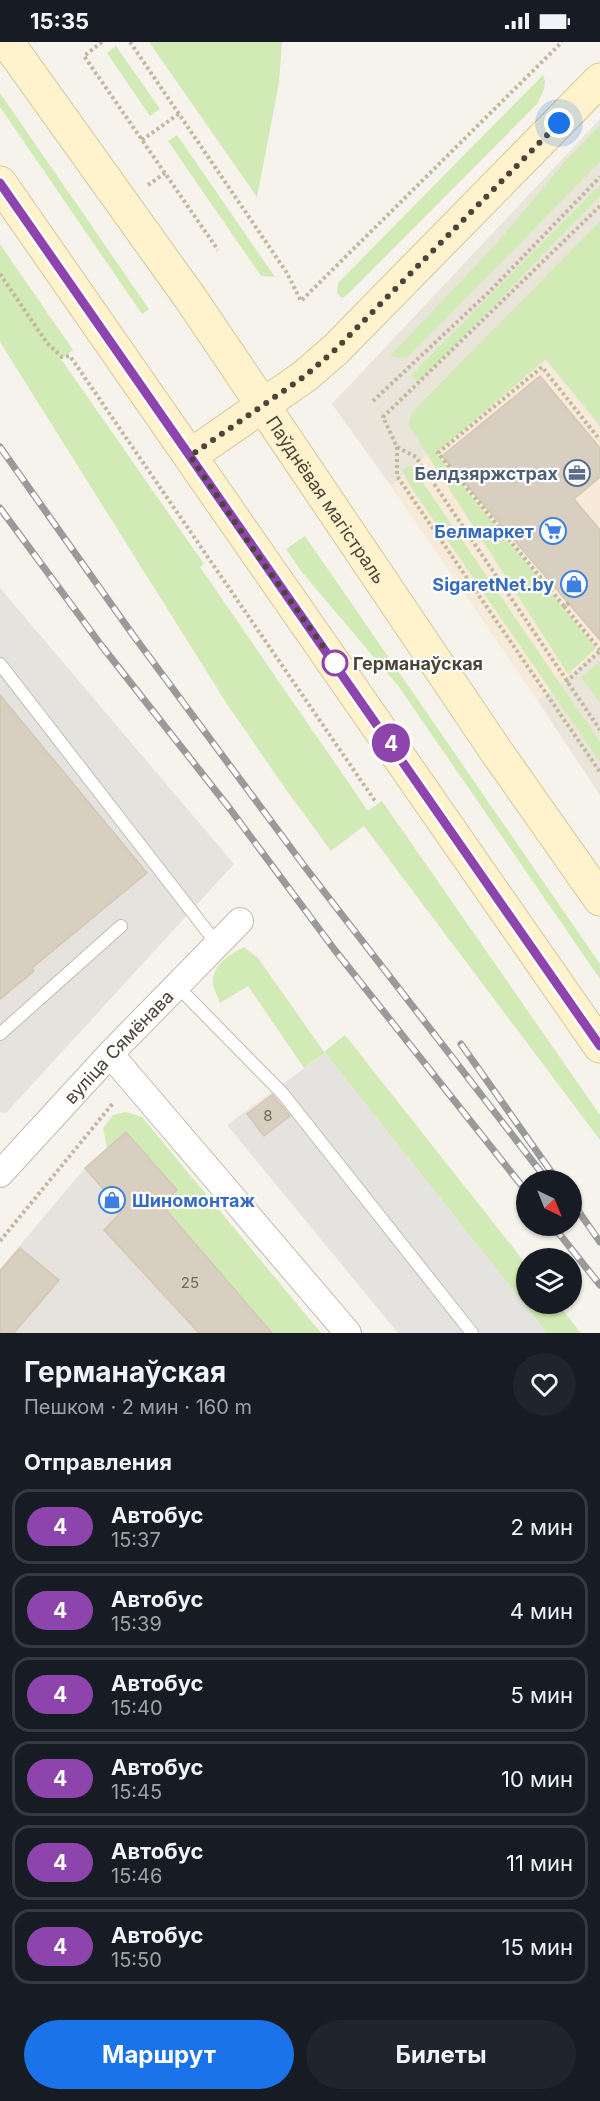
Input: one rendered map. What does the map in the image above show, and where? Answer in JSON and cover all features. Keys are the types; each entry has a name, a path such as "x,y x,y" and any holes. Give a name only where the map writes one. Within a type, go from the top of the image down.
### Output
{"main road":[{"name":"Паўднёвая магістраль","path":"7,42 184,289 496,751 600,899"},
{"path":"190,456 305,376 336,349 600,80"},
{"path":"0,183 600,1046"}],"street":[{"name":"вуліца Сямёнава","path":"0,1174 110,1054 240,921"},
{"path":"110,1054 348,1333"}],"lane":[{"path":"0,664 217,944"},
{"path":"0,1035 122,926"},
{"path":"177,986 283,1094 472,1333"}],"path":[{"path":"102,42 96,44 84,56 218,250"},
{"path":"130,42 287,273 301,301 562,42"},
{"path":"142,140 180,113"},
{"path":"373,401 490,291 600,177"},
{"path":"600,206 383,417 397,447 397,476 600,772"},
{"path":"0,274 47,343 62,357 70,356 375,801"},
{"path":"566,682 600,650 566,605 438,453 542,367 600,440"},
{"path":"397,447 416,457 600,730"},
{"path":"0,1241 131,1081"}],"shaded area":[{"path":"600,119 600,428 542,356 391,486 332,404"},
{"path":"542,356 600,428 600,651 538,701 391,486"},
{"path":"0,588 234,864 6,1113 0,1112"},
{"path":"0,635 188,875 160,900 0,696"},
{"path":"600,651 600,795 538,701"},
{"path":"325,1053 516,1294 516,1314 532,1314 547,1333 398,1333 227,1125"},
{"path":"126,1132 177,1190 161,1204 272,1333 0,1333 0,1269 85,1168"}],"green space":[{"path":"149,42 282,42 279,83 257,197"},
{"path":"116,46 160,109 150,116 107,53"},
{"path":"543,75 545,86 537,104 342,298 337,293 338,283"},
{"path":"0,93 149,309 142,314 0,107"},
{"path":"600,125 600,162 407,358 390,356 497,243 566,160"},
{"path":"177,135 275,277 261,276 168,141"},
{"path":"600,185 600,196 419,382 411,375"},
{"path":"600,221 600,425 546,359 436,453 596,648 568,674 409,423 419,405"},
{"path":"0,244 73,350 61,359 204,564 200,567 368,811 382,801 600,1115 600,1140 364,826 331,851 227,704 0,342"},
{"path":"411,465 600,742 600,762 410,486 402,470"},
{"path":"305,536 600,964 600,979 399,687 301,571 286,549"},
{"path":"599,662 600,664 600,703 581,677"},
{"path":"244,947 258,958 324,1052 345,1035 516,1251 516,1294 325,1053 304,1068 248,986 220,1003 214,989 213,978 218,966"},
{"path":"126,1112 142,1117 321,1333 272,1333 161,1204 177,1189 127,1132 107,1148 103,1128 113,1115"},
{"path":"532,1314 566,1314 581,1333 547,1333"}],"building":[{"path":"540,376 600,448 600,477 574,499 600,530 600,640 442,456"},
{"path":"0,695 147,873 32,968 34,971 0,999"},
{"path":"272,1095 290,1116 264,1136 247,1114"},
{"path":"126,1132 177,1190 161,1204 272,1333 199,1333 104,1230 122,1211 85,1168"},
{"path":"20,1248 59,1280 14,1333 0,1333 0,1271"}],"railway":[{"path":"0,447 133,635 305,867 539,1170"},
{"path":"0,508 101,645 230,809 334,949 516,1178"},
{"path":"461,1044 550,1170"},
{"path":"582,1216 600,1242"},
{"path":"561,1236 600,1285"}],"bus line":[{"name":"4","path":"0,183 256,553 336,663 600,1046"}],"place":[{"name":"Белдзяржстрах","path":"577,473"},
{"name":"Белмаркет","path":"553,531"},
{"name":"SigaretNet.by","path":"574,584"},
{"name":"Германаўская","path":"335,663"},
{"name":"Шиномонтаж","path":"112,1200"}],"route":[{"path":"335,663 190,456 305,376 336,349 559,123"}]}
